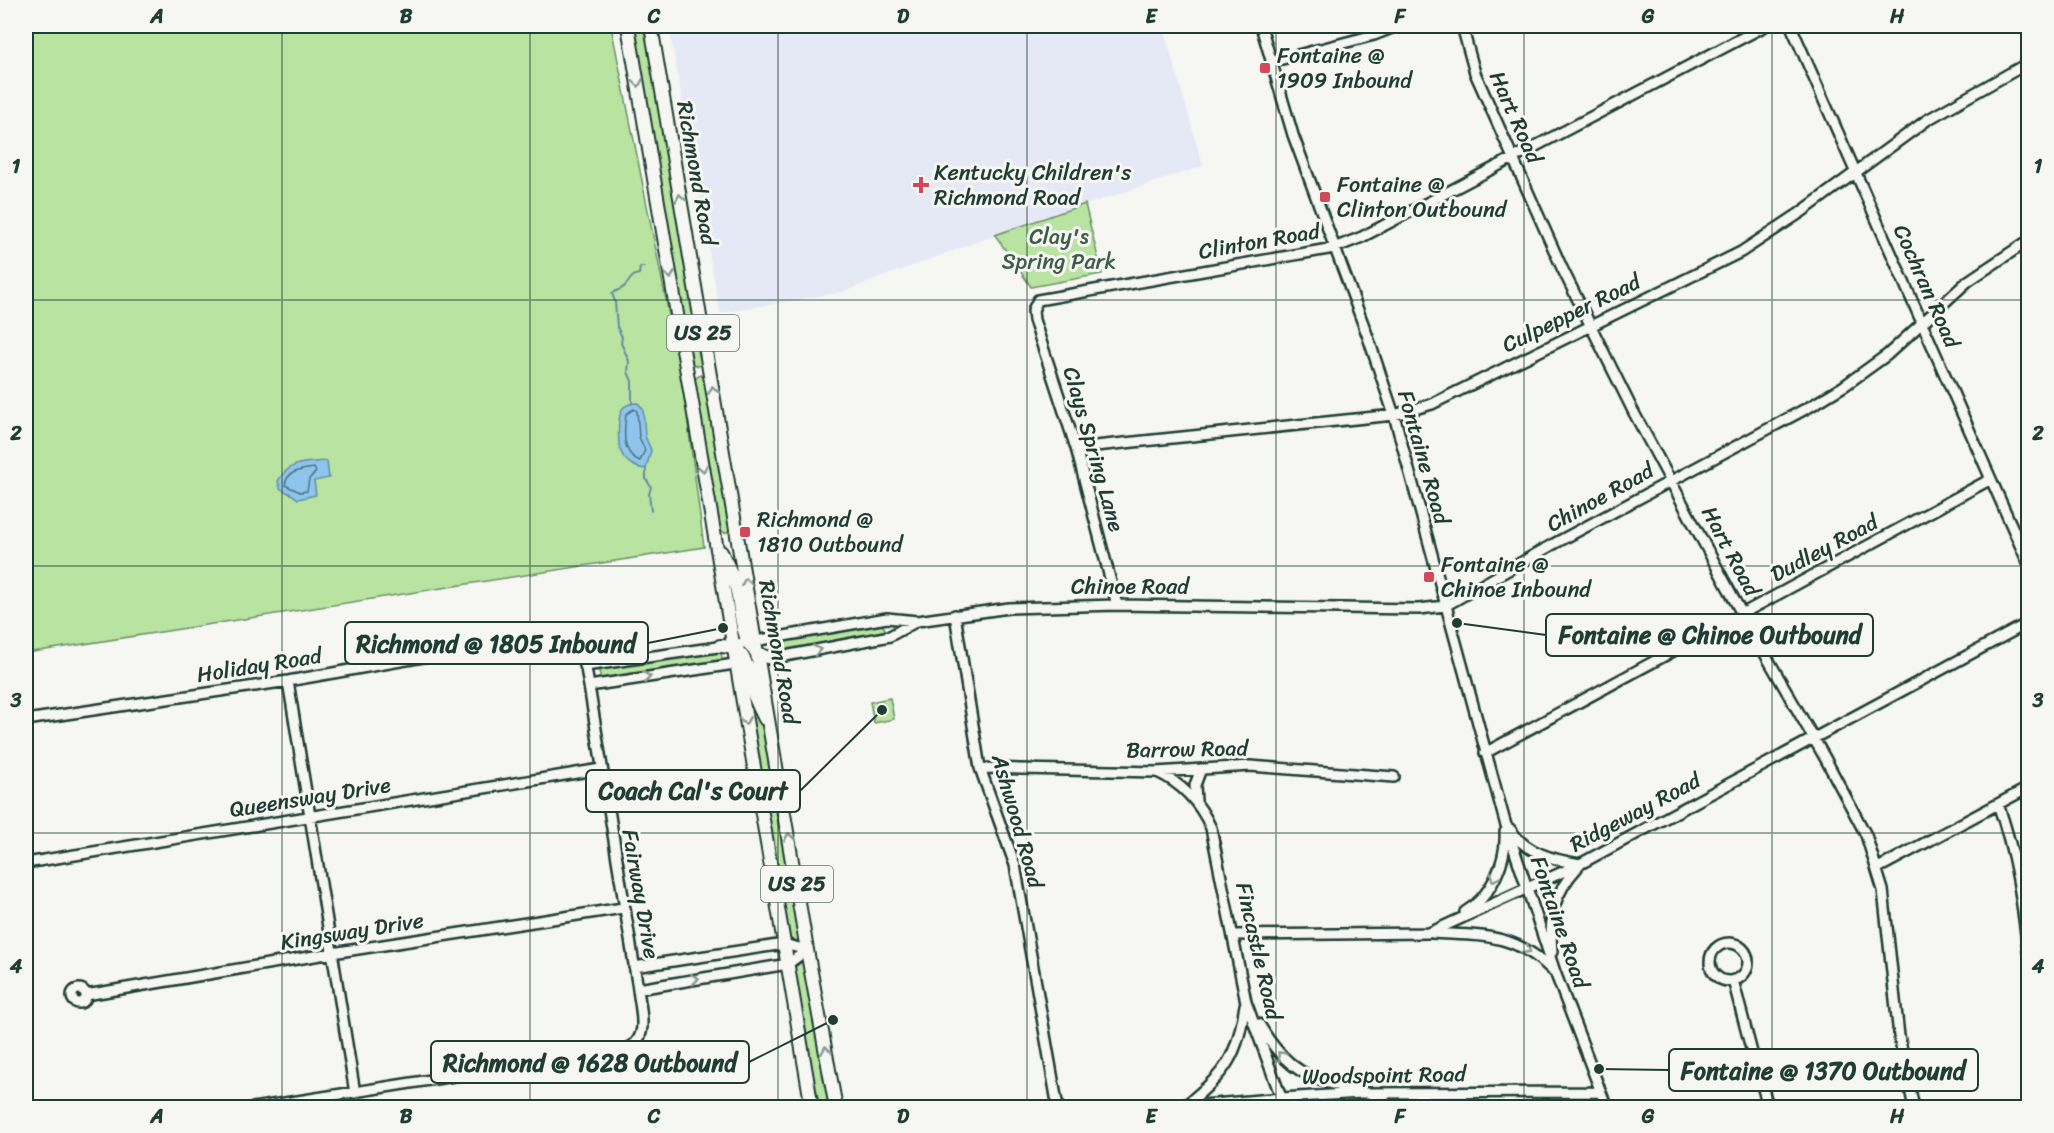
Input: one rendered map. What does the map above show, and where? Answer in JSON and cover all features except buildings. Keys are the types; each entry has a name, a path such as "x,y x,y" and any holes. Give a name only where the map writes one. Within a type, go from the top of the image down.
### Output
{"main road":[{"name":"Richmond Road","path":"628,26 715,541 728,646"},
{"name":"Richmond Road","path":"651,26 752,641"},
{"path":"715,541 733,577 759,657 774,658"},
{"path":"728,646 744,657 741,663 773,740"},
{"name":"Richmond Road","path":"759,657 807,950 836,1107"},
{"name":"Richmond Road","path":"741,663 784,944 812,1107"}],"street":[{"name":"Fontaine Road","path":"1261,26 1293,135 1368,337 1394,415 1505,822 1555,972 1607,1107"},
{"path":"1271,62 1374,35 1397,26"},
{"name":"Hart Road","path":"1462,26 1475,73 1562,268 1742,614 1859,819 1878,868 1886,907 1889,956 1899,1036 1914,1107"},
{"name":"Clinton Road","path":"1034,305 1038,300 1334,248 1362,237 1765,26"},
{"name":"Cochran Road","path":"1791,26 2028,563"},
{"name":"Culpepper Road","path":"1076,448 1394,415 1431,404 1741,252 1800,213 1927,120 2028,63"},
{"name":"Chinoe Road","path":"728,646 887,618 917,621 1009,608 1117,605 1419,609 1445,606 1812,406 1844,386 1887,355 1968,281 2028,241"},
{"name":"Clays Spring Lane","path":"1034,305 1034,320 1076,448 1117,605"},
{"name":"Dudley Road","path":"1485,753 1991,480"},
{"name":"Ashwood Road","path":"955,615 980,768 1015,865 1058,1107"},
{"name":"Chinoe Road","path":"774,658 890,636 917,621"},
{"name":"Ridgeway Road","path":"1233,935 1430,933 1580,864 2028,623"},
{"name":"Holiday Road","path":"26,720 288,681 553,634 570,637"},
{"name":"Fairway Drive","path":"355,1093 626,1049 636,1044 641,1036 638,989 623,908 589,686 582,650 570,637"},
{"path":"585,666 728,646"},
{"path":"589,686 741,663 759,657"},
{"path":"253,1107 355,1093 288,681"},
{"name":"Barrow Road","path":"980,768 1156,772 1250,766 1394,777"},
{"name":"Queensway Drive","path":"26,863 601,769"},
{"path":"1197,803 1195,785 1201,769"},
{"name":"Fincastle Road","path":"1156,772 1175,781 1188,792 1206,816 1213,836 1246,1002 1285,1107"},
{"path":"1878,868 2028,788"},
{"path":"1998,804 2009,835 2018,873 2028,952"},
{"path":"1505,822 1516,837 1533,850 1554,859 1580,864 1564,885 1554,905 1550,932 1555,972"},
{"path":"1430,933 1473,907 1490,887 1504,852 1505,822"},
{"name":"Kingsway Drive","path":"86,995 332,953 623,908"},
{"path":"1430,933 1491,937 1513,942 1538,956 1555,972"},
{"path":"634,967 784,944 807,950"},
{"path":"1722,944 1734,944 1744,951 1746,956 1746,968 1743,974 1733,980 1720,978 1712,970 1710,964 1712,952 1722,944"},
{"path":"638,989 788,964 807,950"},
{"path":"1733,980 1749,1046 1769,1107"},
{"path":"1246,1002 1275,1050 1296,1069 1309,1076 1338,1085 1393,1094"},
{"path":"1186,1105 1215,1080 1230,1062 1240,1036 1246,1002"},
{"name":"Woodspoint Road","path":"1168,1107 1361,1093 1601,1092"},
{"path":"1357,1107 1393,1094"},
{"path":"1186,1105 1210,1107"}],"shaded area":[{"name":"Kentucky Children's Richmond Road","path":"669,26 1163,26 1203,166 995,235 842,292 720,313"}],"green space":[{"path":"26,26 611,26 683,385 704,547 26,653"},
{"path":"634,26 645,26 703,361 702,365 698,366 692,364"},
{"name":"Clay's Spring Park","path":"1085,204 1102,274 1031,287 995,235"},
{"path":"700,375 705,378 731,530 725,533 721,530 694,380"},
{"path":"881,623 885,629 884,633 777,653 775,651 774,642"},
{"path":"720,650 722,657 720,661 605,679 601,679 599,671 604,668"},
{"path":"743,668 769,748 802,938 795,943 790,938"},
{"path":"890,698 894,719 874,723 870,702"},
{"path":"800,960 806,963 831,1107 819,1107 794,968 794,964"}],"water":[{"path":"638,403 643,409 645,436 651,450 646,469 626,460 619,444 618,430 622,410 627,405"},
{"path":"327,461 329,478 314,481 316,495 298,499 280,488 278,481 293,466"}],"waterway":[{"path":"632,404 629,361 621,343 622,337 617,327 612,293 624,287 632,277 639,274 640,267 644,267"},
{"path":"646,469 646,479 651,487 649,494 651,511"}],"place":[{"name":"Fontaine @ 1909 Inbound","path":"1265,68"},
{"name":"Kentucky Children's Richmond Road","path":"921,185"},
{"name":"Fontaine @ Clinton Outbound","path":"1325,197"},
{"name":"Richmond @ 1810 Outbound","path":"745,532"},
{"name":"Fontaine @ Chinoe Inbound","path":"1429,577"},
{"name":"Fontaine @ Chinoe Outbound","path":"1457,623"},
{"name":"Richmond @ 1805 Inbound","path":"723,628"},
{"name":"Coach Cal's Court","path":"882,710"},
{"name":"Richmond @ 1628 Outbound","path":"833,1020"},
{"name":"Fontaine @ 1370 Outbound","path":"1599,1069"}]}
